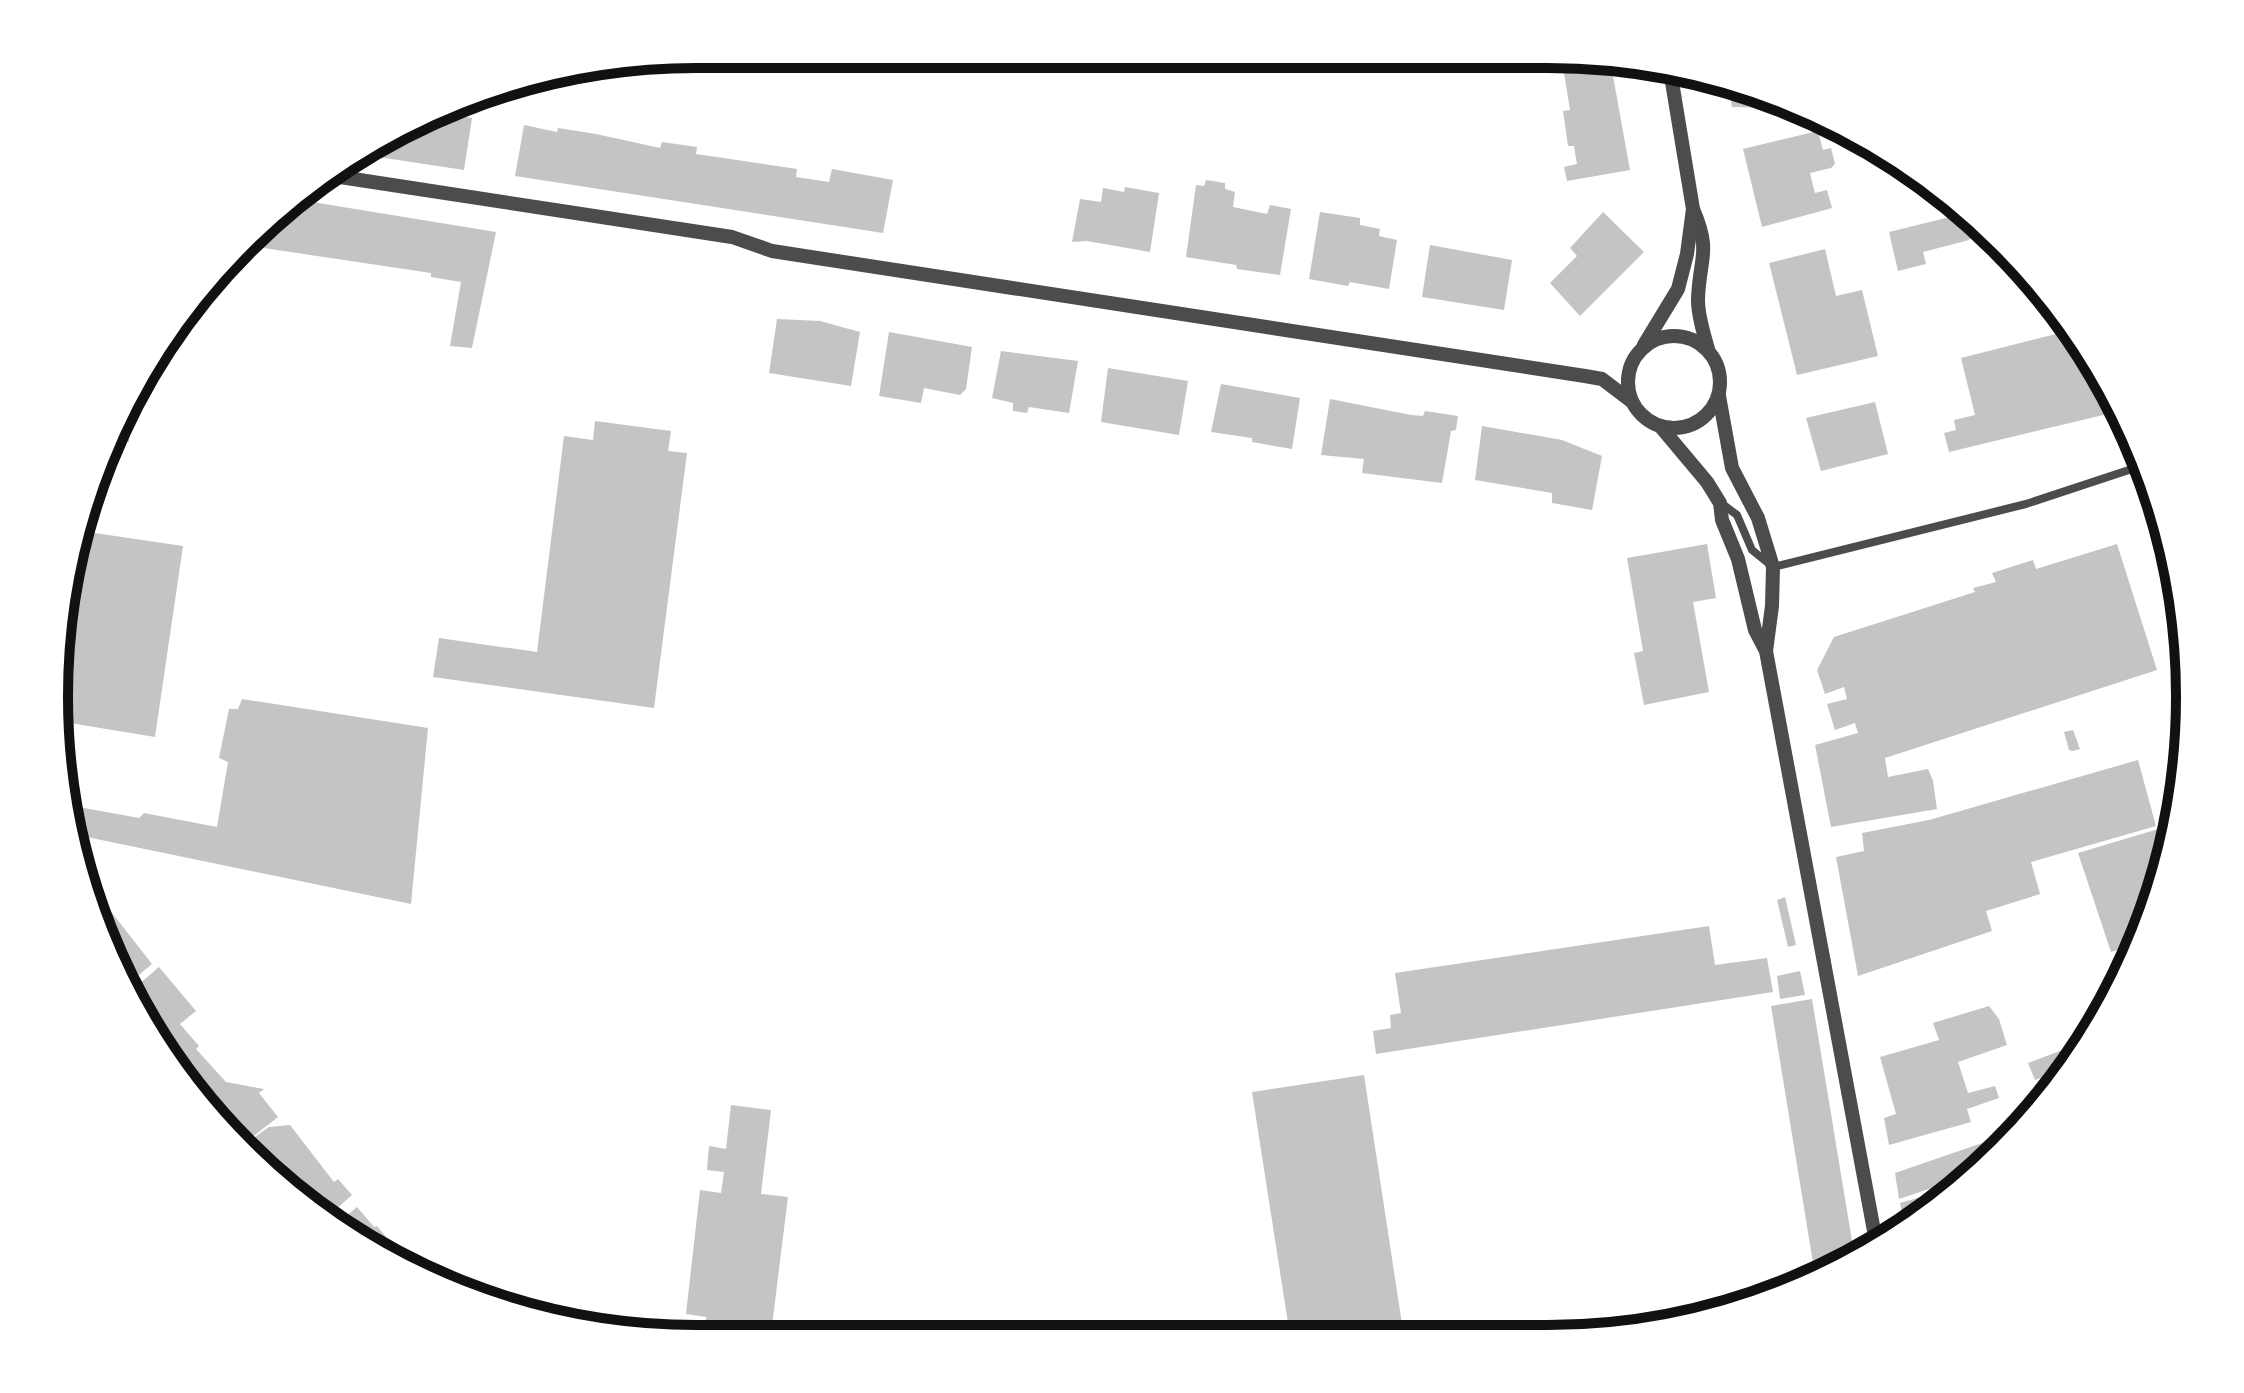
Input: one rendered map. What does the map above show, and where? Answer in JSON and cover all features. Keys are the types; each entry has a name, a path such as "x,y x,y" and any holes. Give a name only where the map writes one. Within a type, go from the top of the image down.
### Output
{"street":[{"path":"1672,80 1693,209 1702,230 1705,250 1698,301 1708,349 1717,363 1721,379 1719,396 1732,468 1758,518 1773,567 1766,651"},
{"path":"342,177 732,237 772,251 1602,379 1631,401 1638,412 1660,426 1707,482 1720,503 1737,515 1752,550 1773,567"},
{"path":"1631,401 1628,372 1633,359 1678,289 1693,209"},
{"path":"1642,347 1668,335 1683,336 1708,349"},
{"path":"1660,426 1692,425 1709,413 1719,396"},
{"path":"1773,567 2026,504 2133,469"},
{"path":"1720,503 1722,520 1738,559 1755,630 1766,651 1874,1233"}],"building":[{"path":"1588,69 1612,71 1630,170 1567,181 1564,167 1577,164 1574,146 1568,146 1563,111 1570,110 1564,73"},
{"path":"1730,95 1767,108 1732,107"},
{"path":"457,115 472,118 464,170 375,156"},
{"path":"524,125 557,132 558,128 596,134 660,148 662,142 697,147 696,154 797,169 796,177 829,182 832,169 893,180 883,233 515,176"},
{"path":"1818,131 1823,150 1831,148 1835,164 1831,168 1810,173 1815,193 1827,190 1832,208 1762,227 1743,149"},
{"path":"1206,180 1225,183 1225,189 1235,192 1233,207 1267,214 1270,205 1291,209 1280,275 1186,257 1196,185 1204,186"},
{"path":"1125,187 1159,193 1150,252 1087,241 1072,242 1080,199 1101,202 1103,188 1124,192"},
{"path":"310,202 496,232 472,348 450,346 461,282 431,277 431,273 257,247"},
{"path":"1320,212 1360,218 1360,225 1380,229 1379,236 1397,240 1389,289 1309,279"},
{"path":"1603,212 1644,252 1580,316 1550,283 1577,256 1570,248"},
{"path":"1953,216 1973,234 1969,240 1923,252 1926,264 1898,271 1889,232"},
{"path":"1430,245 1512,260 1504,310 1422,297"},
{"path":"1825,249 1836,296 1862,290 1878,356 1797,375 1769,263"},
{"path":"777,319 820,321 860,332 851,386 769,373"},
{"path":"889,332 972,347 966,389 960,395 924,388 921,403 879,396"},
{"path":"2060,333 2108,414 1949,452 1944,433 1956,430 1954,420 1975,415 1961,358"},
{"path":"1001,351 1078,361 1069,413 1029,407 1027,413 1013,411 1013,403 992,398"},
{"path":"1108,368 1188,381 1179,435 1101,422"},
{"path":"1221,384 1300,398 1292,449 1252,442 1252,438 1211,432"},
{"path":"1330,399 1411,415 1423,416 1425,411 1458,416 1456,430 1451,431 1442,483 1362,473 1364,459 1321,455"},
{"path":"1875,402 1888,454 1821,471 1806,418"},
{"path":"595,421 671,431 668,451 687,453 654,708 433,677 439,638 537,652 564,436 593,440"},
{"path":"131,423 129,442 123,441"},
{"path":"1482,426 1562,440 1602,456 1592,510 1552,503 1552,493 1475,480"},
{"path":"90,532 183,546 155,737 69,723 73,614"},
{"path":"1707,544 1716,598 1693,602 1709,692 1644,705 1634,653 1643,651 1627,558"},
{"path":"2117,544 2157,670 1885,758 1888,777 1928,769 1937,809 1831,827 1815,745 1858,733 1855,723 1835,730 1827,704 1847,699 1844,687 1825,694 1817,670 1834,637 1975,592 1973,588 1996,582 1992,573 2033,560 2036,569"},
{"path":"242,699 428,728 411,904 84,836 78,807 139,818 144,813 217,827 228,762 219,758 229,709 238,709"},
{"path":"2073,730 2080,749 2073,751 2069,750 2064,732"},
{"path":"2138,760 2156,826 2031,862 2040,894 1986,911 1992,931 1858,976 1836,857 1864,851 1862,833 1929,820"},
{"path":"2162,828 2143,899 2123,949 2111,952 2078,853"},
{"path":"1785,897 1796,945 1788,947 1777,900"},
{"path":"101,899 152,964 135,978"},
{"path":"1709,926 1715,965 1767,958 1773,992 1376,1054 1373,1031 1391,1028 1390,1015 1401,1013 1395,973"},
{"path":"159,967 196,1011 180,1024 199,1046 196,1049 226,1082 264,1089 259,1093 278,1117 250,1139 224,1111 174,1046 138,985"},
{"path":"1800,971 1805,995 1780,999 1777,976"},
{"path":"1812,999 1853,1246 1813,1265 1771,1006"},
{"path":"1989,1006 1999,1019 2007,1045 1958,1062 1968,1093 1995,1086 1999,1098 1967,1109 1971,1122 1889,1145 1884,1118 1896,1114 1880,1057 1939,1040 1933,1023"},
{"path":"2069,1047 2049,1075 2035,1080 2028,1063"},
{"path":"1364,1075 1402,1325 1288,1325 1252,1092"},
{"path":"731,1105 771,1110 761,1194 788,1197 772,1325 705,1325 706,1317 686,1314 700,1190 721,1193 724,1172 707,1170 709,1146 726,1149"},
{"path":"290,1125 334,1182 338,1179 352,1195 335,1210 282,1169 251,1140 269,1127"},
{"path":"1994,1139 1943,1184 1899,1199 1895,1173"},
{"path":"1931,1194 1902,1215 1900,1203"},
{"path":"357,1207 395,1248 382,1241 345,1217"}]}
